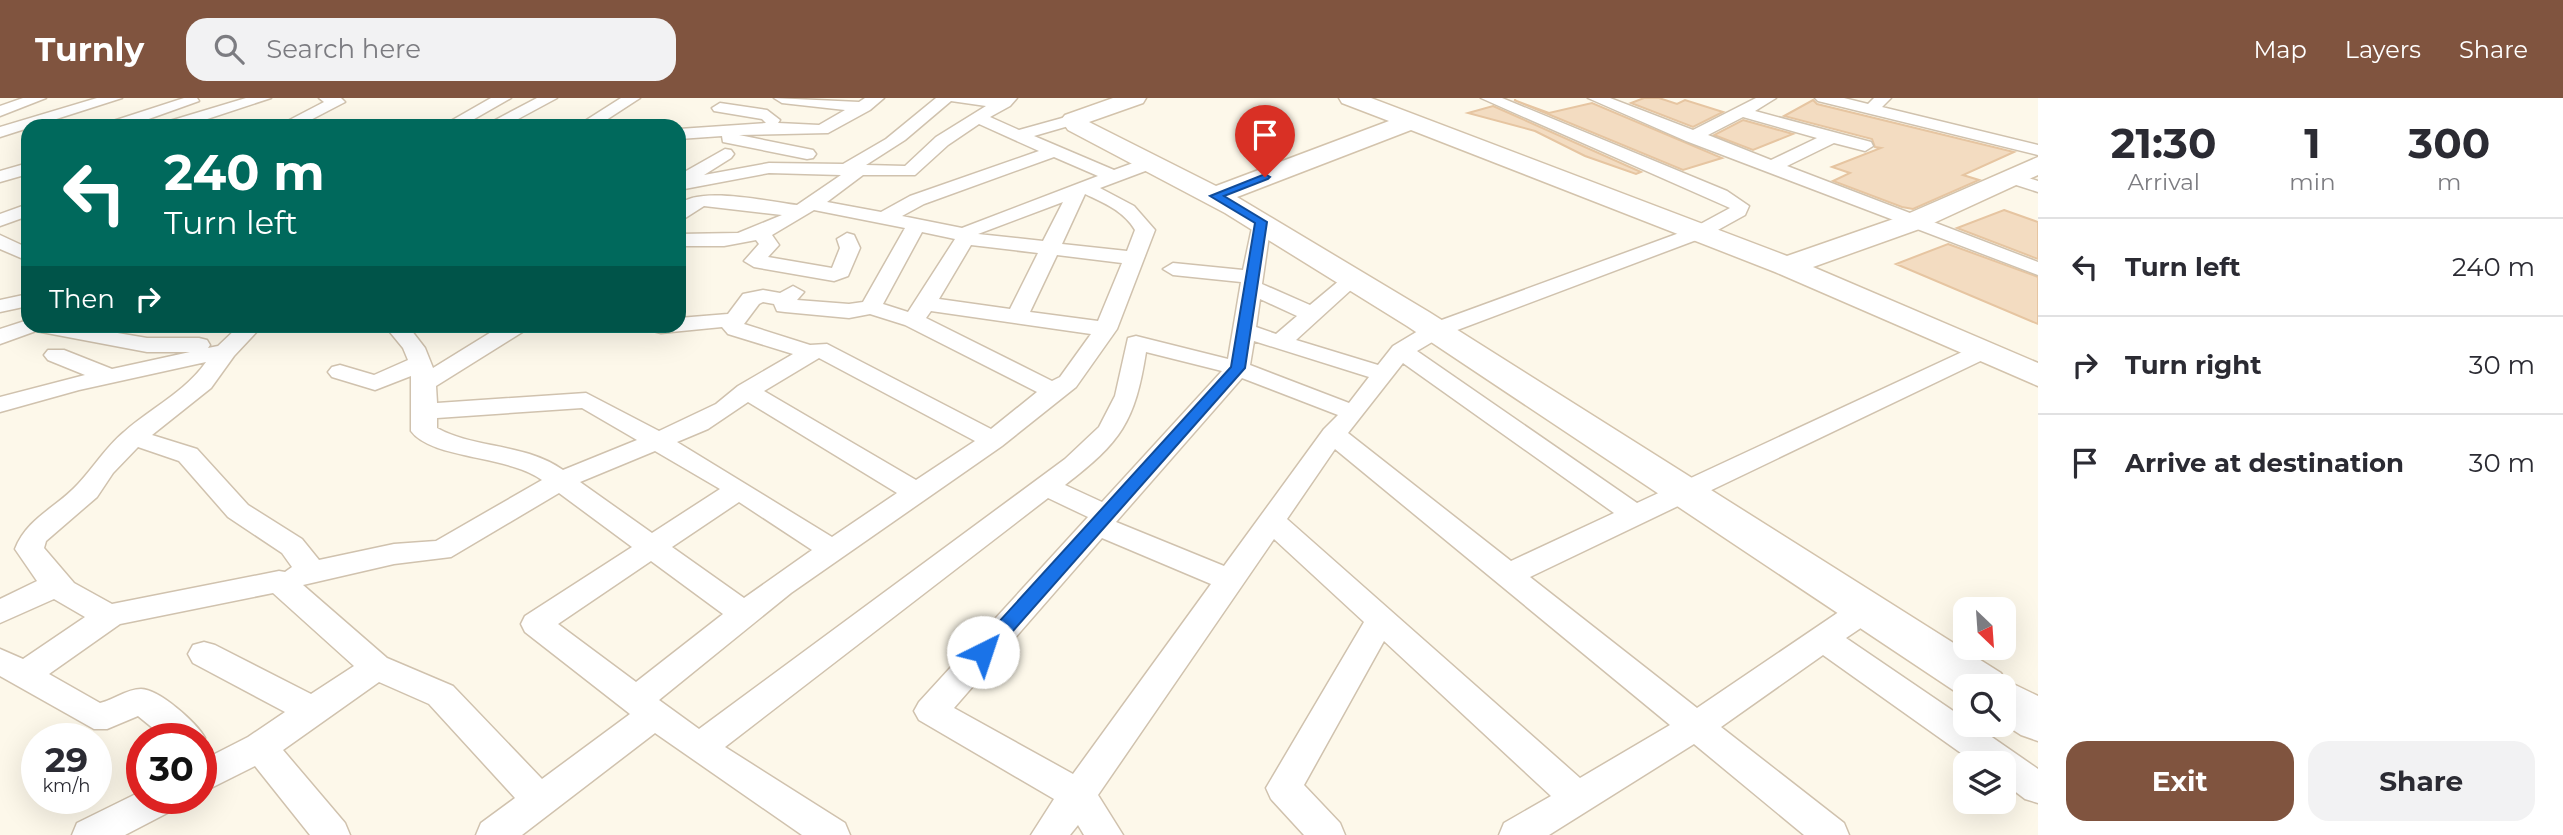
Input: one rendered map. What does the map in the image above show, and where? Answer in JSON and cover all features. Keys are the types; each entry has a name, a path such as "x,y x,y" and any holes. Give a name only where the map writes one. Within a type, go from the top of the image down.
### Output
{"street":[{"path":"0,111 38,98"},
{"path":"44,119 114,98"},
{"path":"153,119 192,101 184,98"},
{"path":"192,119 263,98"},
{"path":"463,119 503,98"},
{"path":"506,119 549,98"},
{"path":"600,119 632,98"},
{"path":"782,98 870,103"},
{"path":"686,240 740,239 761,232 804,208 852,171 858,159 873,153 915,125 945,98"},
{"path":"956,98 1007,101"},
{"path":"1019,135 1073,120 1135,98"},
{"path":"1350,98 1706,228"},
{"path":"1378,98 1794,263 2038,355"},
{"path":"1049,835 1272,521 1343,424 1392,363 1436,330 1706,228 1738,211 1740,206 1721,195 1489,98"},
{"path":"1596,98 2038,269"},
{"path":"1692,137 1768,98"},
{"path":"1823,98 1877,103 2038,150"},
{"path":"300,119 339,100"},
{"path":"686,183 769,168 909,171 923,156 1007,101"},
{"path":"686,134 763,128 822,130 870,103"},
{"path":"720,108 771,117 772,121 763,128"},
{"path":"78,109 100,119"},
{"path":"1741,112 1865,146"},
{"path":"978,118 1112,176"},
{"path":"1073,120 1076,125 1261,222 1436,330 1965,674"},
{"path":"1215,196 1412,121"},
{"path":"915,125 960,131"},
{"path":"0,132 21,126"},
{"path":"734,131 729,136 731,139 813,155"},
{"path":"1770,167 1832,137"},
{"path":"883,219 917,200 1055,151"},
{"path":"873,153 923,156"},
{"path":"686,179 725,154"},
{"path":"0,161 21,155"},
{"path":"920,312 970,230 1150,163"},
{"path":"1794,263 2025,183 2038,165"},
{"path":"0,177 21,170"},
{"path":"1018,315 1082,190"},
{"path":"494,835 540,801 746,614 832,550 993,440 1068,382 1104,333 1145,230 1140,220 1127,208 1082,190"},
{"path":"686,208 690,204 703,200 804,208 883,219 965,236 1134,258"},
{"path":"0,220 21,212"},
{"path":"1105,835 1078,795 931,711 1238,368 1261,222"},
{"path":"871,307 916,226"},
{"path":"761,232 769,245 754,261 834,275 841,272 850,248 846,239"},
{"path":"0,242 21,252"},
{"path":"1794,263 2038,376"},
{"path":"1173,269 1251,282 1312,314"},
{"path":"815,272 785,300 785,306 849,311 871,307 920,312 1018,315 1104,333 1238,368 1343,424 1507,575 1831,835"},
{"path":"1280,342 1353,279"},
{"path":"686,324 732,320 751,299 763,296 785,300"},
{"path":"0,306 21,302"},
{"path":"920,312 1053,391"},
{"path":"732,320 731,324 736,329 812,354"},
{"path":"0,337 21,329"},
{"path":"1244,331 1280,342 1392,363 1637,516"},
{"path":"80,333 147,345 236,340"},
{"path":"404,333 422,373 424,431 447,444 494,451 545,470 746,614"},
{"path":"340,372 375,383 422,373 502,333"},
{"path":"0,405 236,340"},
{"path":"111,615 93,609 54,586 29,549 34,536 87,491 104,467 133,437 203,383 236,340"},
{"path":"699,748 1046,486 1110,431 1127,396 1136,343"},
{"path":"9,671 111,615 279,581 394,554 441,550 477,533 560,481 607,459 661,442 725,409 747,391 820,349 993,440"},
{"path":"1507,575 1983,351"},
{"path":"56,355 108,376"},
{"path":"747,391 916,492"},
{"path":"424,411 586,400 740,489 832,550"},
{"path":"133,437 188,455 238,511 292,547 312,572"},
{"path":"1046,486 1102,520 1230,580"},
{"path":"740,489 536,624 699,748 823,833"},
{"path":"1272,521 1578,798"},
{"path":"279,581 376,667 441,695 540,801"},
{"path":"0,612 54,586"},
{"path":"1517,835 1696,726 1866,610"},
{"path":"1327,835 1284,788 1381,620"},
{"path":"1824,639 2021,771"},
{"path":"204,654 313,711"},
{"path":"217,762 260,747 376,667"},
{"path":"9,671 101,718 131,704 145,702 170,723"},
{"path":"2016,707 2038,721"},
{"path":"260,747 332,835"},
{"path":"90,835 131,814"}],"building":[{"path":"1644,98 1659,98 1677,104 1685,100 1723,112 1693,127 1631,103"},
{"path":"1514,100 1549,113 1592,103 1722,158 1683,170"},
{"path":"1813,100 1817,104 2014,152 1963,175 1979,180 1913,209 1902,207 1833,181 1850,173 1832,167 1881,148 1875,147 1872,139 1784,116"},
{"path":"1493,106 1641,172 1636,174 1585,156 1535,131 1468,113"},
{"path":"1743,120 1793,134 1753,150 1714,135"},
{"path":"2004,210 2038,222 2038,259 1957,228"},
{"path":"1948,244 2038,277 2038,324 1896,264"}],"route":[{"path":"983,652 1238,368 1261,222 1215,196 1265,177"}]}
